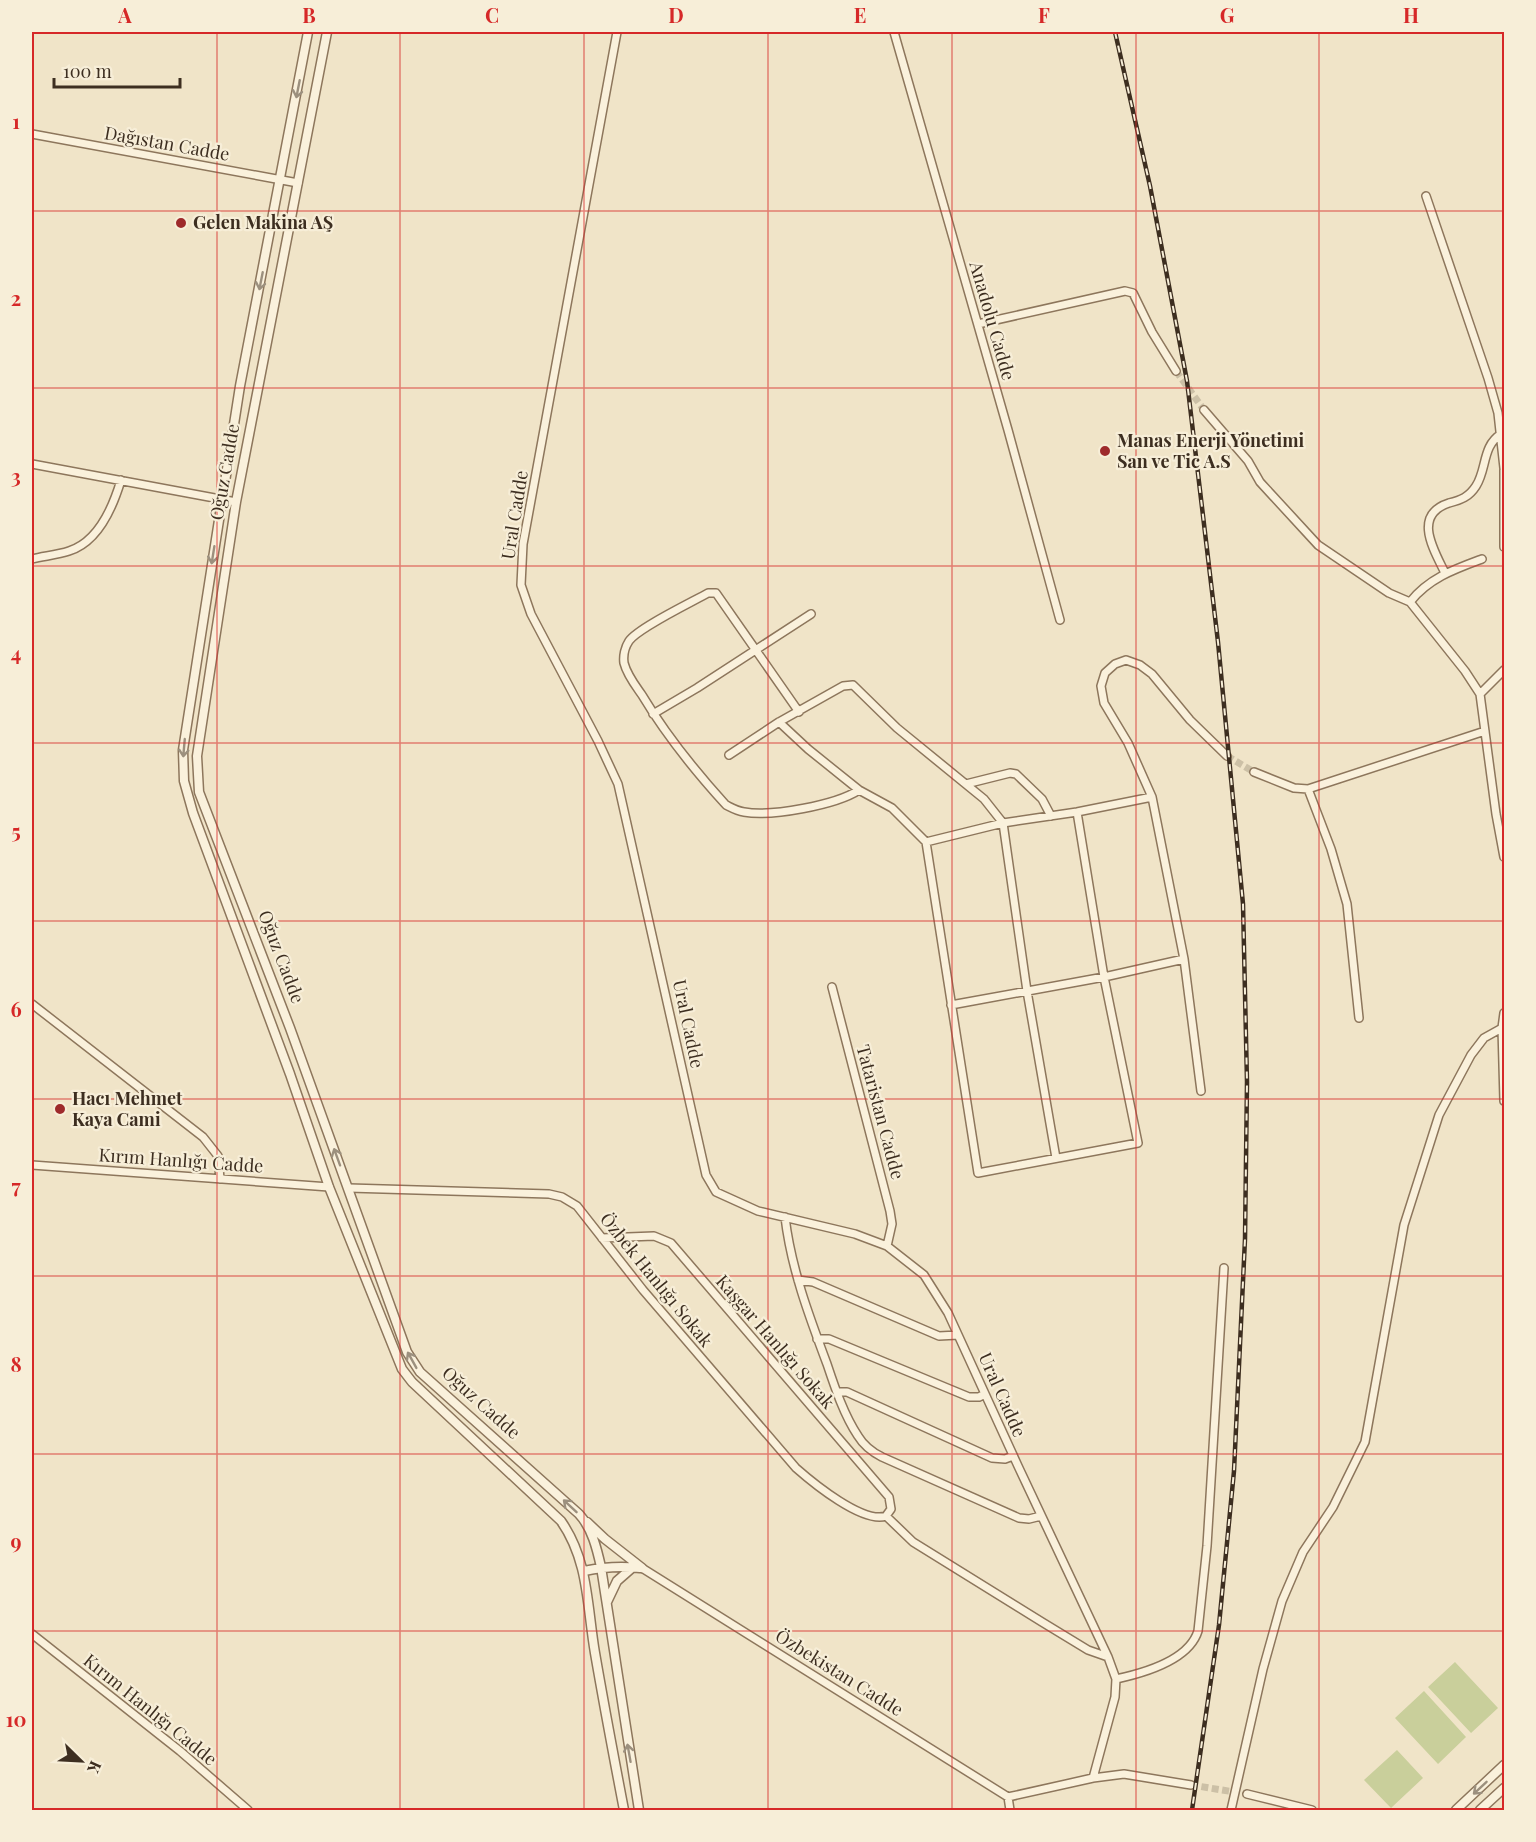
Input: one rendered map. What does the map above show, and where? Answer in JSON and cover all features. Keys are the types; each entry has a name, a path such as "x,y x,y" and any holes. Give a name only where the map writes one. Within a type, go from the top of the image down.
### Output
{"street":[{"name":"Oğuz Cadde","path":"308,32 240,386 221,500 183,750 184,782 193,813 329,1187 402,1369 412,1382 561,1521 573,1538 584,1571 588,1613 624,1810"},
{"name":"Oğuz Cadde","path":"327,32 236,502 197,756 200,792 349,1188 407,1352 416,1368 585,1520 602,1567 639,1810"},
{"name":"Ural Cadde","path":"617,32 523,544 521,585 534,622 598,741 618,784 706,1175 716,1192 758,1211 855,1234 887,1246 924,1275 948,1313 1108,1657 1116,1679 1115,1697 1093,1778"},
{"name":"Anadolu Cadde","path":"894,32 1060,620"},
{"name":"Dağıstan Cadde","path":"32,134 298,183"},
{"path":"1426,196 1488,378 1502,434 1504,547"},
{"path":"978,324 1125,291 1133,293 1152,332 1176,371"},
{"path":"1204,410 1248,461 1260,482 1318,545 1389,592 1410,602 1465,671 1480,694 1504,857"},
{"path":"1445,573 1429,536 1430,519 1442,506 1462,499 1474,489 1490,446 1494,439 1502,434"},
{"path":"32,464 236,502"},
{"path":"32,559 69,551 90,537 111,506 121,480"},
{"path":"1410,602 1430,581 1482,559"},
{"path":"799,712 755,651 719,595 713,592 644,629 629,641 624,652 624,664 629,675 670,739 719,797 736,811 758,813 784,811 840,800 860,790"},
{"path":"653,714 812,614"},
{"path":"1201,1091 1184,959 1152,797 1128,743 1104,703 1101,686 1105,673 1115,663 1126,660 1140,665 1152,674 1190,720 1227,756"},
{"path":"1480,694 1504,670"},
{"path":"729,755 779,722 843,686 853,685 897,728 984,798 1004,823 1027,991 1056,1158"},
{"path":"779,722 808,749 860,790 892,808 926,842 978,1173 1138,1143 1104,977 1077,813"},
{"path":"1254,772 1294,789 1308,789 1485,731"},
{"path":"966,784 1010,773 1016,774 1042,799 1051,816"},
{"path":"1308,789 1331,849 1347,904 1359,1018"},
{"path":"926,842 1004,823 1077,813 1152,797"},
{"path":"1496,814 1504,817"},
{"path":"951,1005 1104,977 1184,959"},
{"name":"Tataristan Cadde","path":"832,987 890,1210 892,1224 887,1246"},
{"path":"32,1004 203,1137 218,1156 220,1179"},
{"path":"1504,1013 1502,1028 1504,1101"},
{"path":"1230,1810 1263,1669 1282,1601 1303,1552 1334,1507 1365,1442 1404,1225 1438,1114 1471,1055 1484,1038 1502,1028"},
{"name":"Kırım Hanlığı Cadde","path":"32,1165 329,1187"},
{"path":"329,1187 349,1188"},
{"name":"Özbek Hanlığı Sokak","path":"349,1188 555,1195 567,1199 577,1206 643,1290 796,1468 820,1488 850,1507 877,1518 886,1516"},
{"path":"785,1217 789,1249 817,1339 857,1436 876,1454 1019,1518 1029,1519 1041,1516"},
{"name":"Kaşgar Hanlığı Sokak","path":"602,1238 654,1236 671,1242 889,1497 891,1509 886,1516"},
{"path":"1116,1679 1132,1676 1181,1655 1194,1642 1198,1630 1207,1546 1224,1268"},
{"path":"798,1280 813,1282 939,1336 958,1335"},
{"path":"817,1339 829,1339 969,1396 976,1398 985,1394"},
{"path":"838,1392 847,1392 987,1456 1001,1459 1013,1456"},
{"path":"886,1516 913,1542 1088,1650 1108,1657"},
{"path":"585,1520 637,1568"},
{"path":"584,1571 602,1567 637,1568"},
{"path":"606,1602 616,1581 637,1568"},
{"name":"Özbekistan Cadde","path":"637,1568 1008,1797"},
{"name":"Kırım Hanlığı Cadde","path":"32,1634 180,1751 248,1810"},
{"path":"1456,1810 1504,1765"},
{"path":"1010,1810 1008,1797 1093,1778 1124,1774 1191,1785"},
{"path":"1480,1810 1504,1788"},
{"path":"1247,1794 1312,1810"}],"green space":[{"path":"1455,1662 1498,1708 1471,1733 1428,1687"},
{"path":"1424,1691 1466,1737 1438,1764 1395,1718"},
{"path":"1397,1750 1423,1778 1391,1808 1364,1780"}],"tunnel":[{"path":"1176,371 1204,410"},
{"path":"1227,756 1254,772"},
{"path":"1191,1785 1247,1794"}],"railway":[{"path":"1115,32 1150,186 1187,381 1218,642 1243,904 1247,1082 1245,1239 1234,1471 1219,1625 1192,1810"}],"place":[{"name":"Gelen Makina AŞ","path":"181,223"},
{"name":"Manas Enerji Yönetimi San ve Tic A.S","path":"1105,451"},
{"name":"Hacı Mehmet Kaya Cami","path":"60,1109"}]}
